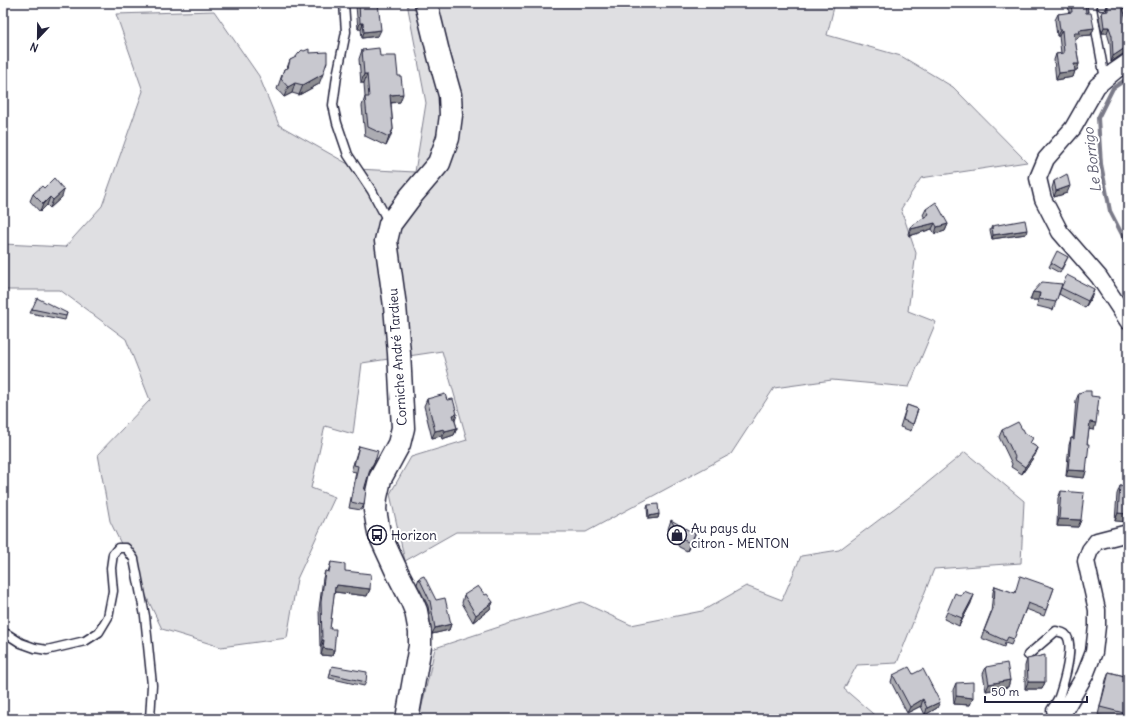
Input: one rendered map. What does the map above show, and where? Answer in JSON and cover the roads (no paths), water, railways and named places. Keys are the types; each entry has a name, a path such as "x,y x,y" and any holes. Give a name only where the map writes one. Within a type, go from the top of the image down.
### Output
{"street":[{"name":"Corniche André Tardieu","path":"407,719 420,646 420,632 416,611 379,533 375,510 380,479 398,444 403,428 396,306 386,240 390,224 439,163 448,138 452,115 450,95 426,3"},
{"path":"1128,62 1115,70 1097,86 1073,128 1046,159 1038,178 1043,199 1060,232 1098,277 1128,321"},
{"path":"1055,719 1064,711 1085,675 1094,652 1097,610 1086,561 1090,550 1097,541 1128,534"}],"lane":[{"path":"344,3 346,32 333,105 337,123 348,155 372,191 390,224"},
{"path":"1092,8 1105,80"},
{"path":"7,634 28,646 47,650 85,641 99,632 108,617 113,592 110,568 113,554 118,548 126,548 134,560 145,616 152,685 150,719"},
{"path":"1028,656 1056,631 1066,634 1070,643 1069,655 1059,697 1051,710 1055,719"}],"waterway":[{"name":"Le Borrigo","path":"1128,78 1113,88 1098,118 1101,164 1110,211 1128,246"}],"place":[{"name":"Horizon","path":"377,535"},
{"name":"Au pays du citron - MENTON","path":"677,535"}]}
